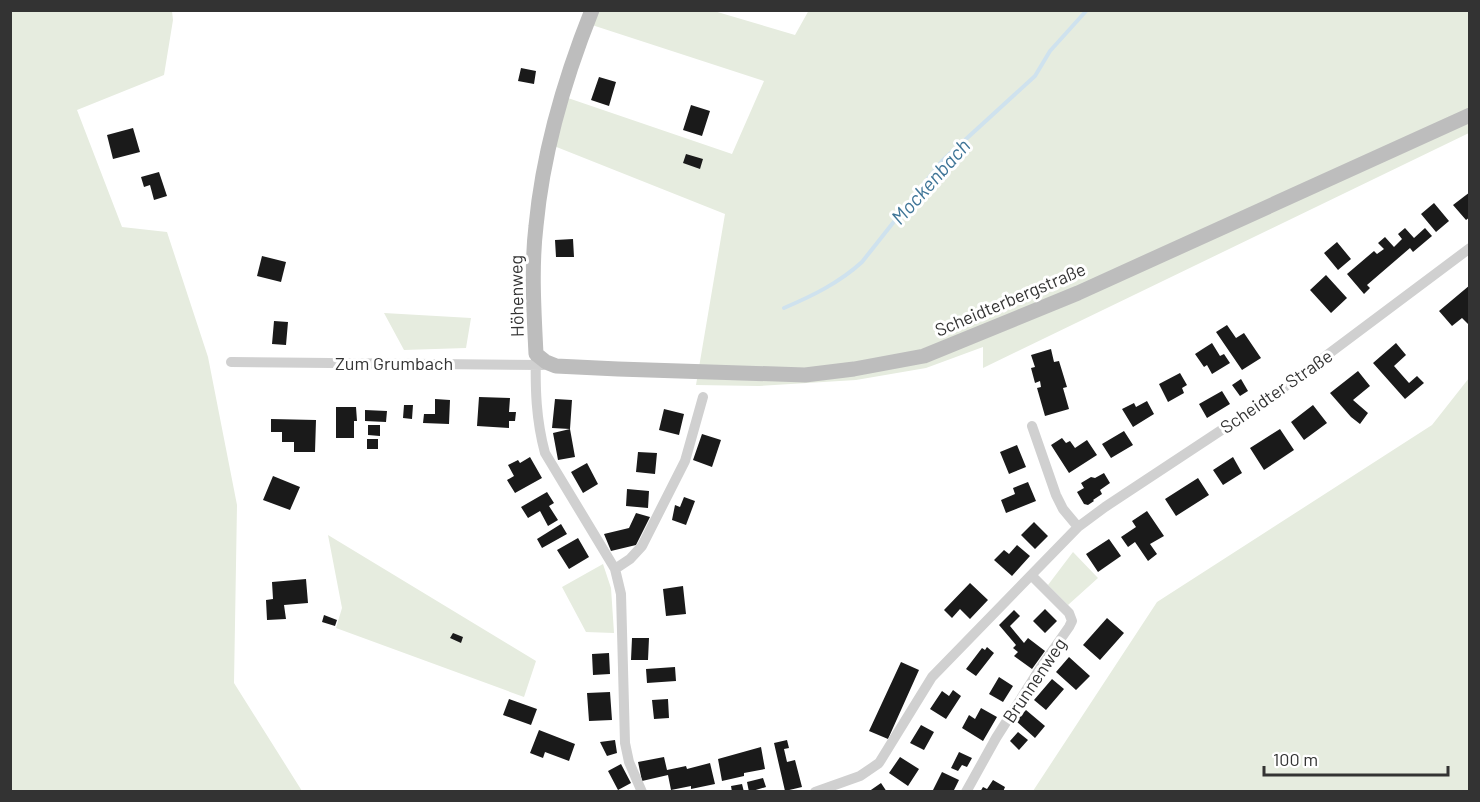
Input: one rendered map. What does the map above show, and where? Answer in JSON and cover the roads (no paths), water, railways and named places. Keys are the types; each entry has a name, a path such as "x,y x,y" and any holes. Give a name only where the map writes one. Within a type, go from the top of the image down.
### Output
{"street":[{"name":"Höhenweg","path":"592,10 562,93 545,169 536,225 534,251 538,424 546,453 615,570 621,594 625,743 631,768 642,792"},
{"name":"Scheidterbergstraße","path":"536,359 556,366 805,375 854,369 924,356 1078,293 1470,115"},
{"name":"Scheidter Straße","path":"815,792 860,776 879,763 932,677 1078,527 1267,400 1470,248"},
{"name":"Zum Grumbach","path":"231,362 536,359"},
{"path":"615,570 642,546 685,461 704,397"},
{"path":"1032,426 1056,495 1063,509 1078,527"},
{"name":"Brunnenweg","path":"966,792 1007,720 1072,621 1069,613 1032,576"}],"waterway":[{"name":"Mockenbach","path":"784,308 825,288 862,262 942,161 1035,76 1050,51 1087,10"}]}
